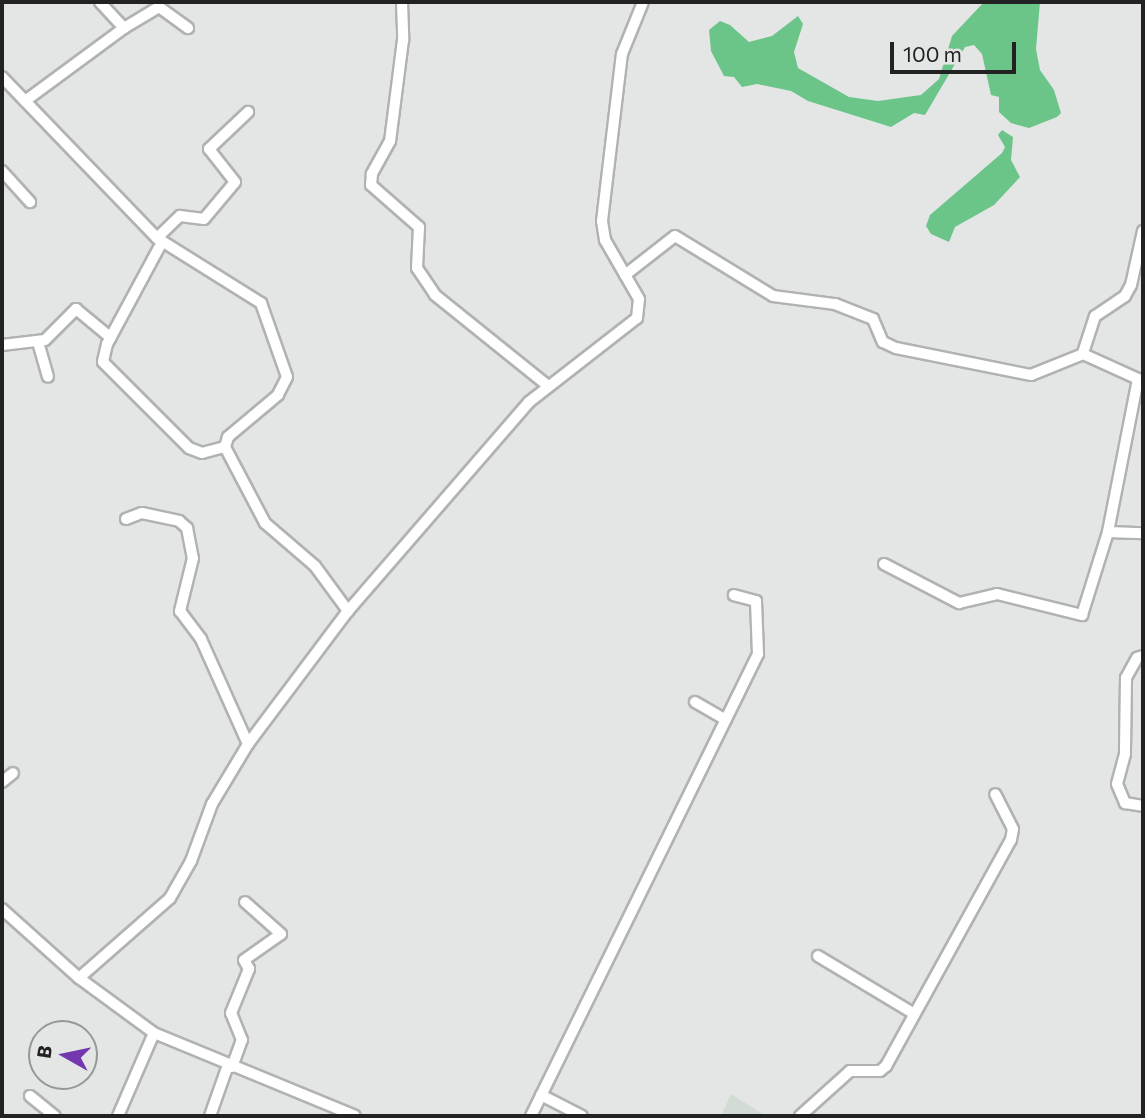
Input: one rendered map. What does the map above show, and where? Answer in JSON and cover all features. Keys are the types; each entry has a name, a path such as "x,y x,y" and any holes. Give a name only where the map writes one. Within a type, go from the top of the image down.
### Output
{"street":[{"path":"100,2 124,28"},
{"path":"401,2 403,40 391,136 371,184 419,227 416,268 435,295 547,385"},
{"path":"79,978 170,898 191,861 212,804 247,744 348,611 547,385 637,318 639,299 605,240 602,221 622,54 643,2"},
{"path":"25,102 124,28 159,7 188,28"},
{"path":"2,77 160,240 257,299 287,377 278,395 228,437 225,447 265,523 315,566 348,611"},
{"path":"225,447 202,453 184,443 105,366 102,357 160,240 186,213 204,219 236,182 208,152 248,112"},
{"path":"2,171 30,202"},
{"path":"1083,354 1095,316 1125,296 1131,285 1143,231"},
{"path":"625,275 675,236 773,296 835,304 873,319 883,342 896,348 1031,375 1083,354 1138,379 1108,532 1082,615 997,594 959,603 884,564"},
{"path":"2,345 38,342 76,309 111,338"},
{"path":"38,342 48,377"},
{"path":"126,519 142,513 180,521 187,527 193,558 180,611 201,639 247,744"},
{"path":"1108,532 1143,533"},
{"path":"531,1116 760,643 756,601 734,595"},
{"path":"1143,656 1137,658 1126,678 1125,754 1117,784 1125,803 1143,806"},
{"path":"695,702 724,719"},
{"path":"2,782 13,773"},
{"path":"800,1116 853,1069 882,1070 1012,841 1013,829 995,794"},
{"path":"210,1116 242,1040 231,1013 249,969 244,960 281,934 245,902"},
{"path":"2,909 79,978 154,1033 355,1116"},
{"path":"818,956 913,1013"},
{"path":"118,1116 154,1033"},
{"path":"541,1095 582,1116"},
{"path":"30,1096 55,1116"}],"shaded area":[{"path":"984,2 1040,2 1036,49 1040,70 1054,90 1061,113 1057,117 1029,128 1011,123 999,112 999,97 991,95 982,54 974,45 965,47 925,115 914,113 891,127 808,101 791,91 757,84 742,87 734,77 724,76 711,51 709,30 720,21 730,25 749,42 772,36 798,16 803,24 794,52 798,68 849,97 878,101 921,95 939,79 952,36"},
{"path":"1002,130 1013,137 1011,160 1020,177 994,205 955,227 949,242 931,234 926,226 930,215 1002,153 1005,147 998,135"},
{"path":"731,1094 766,1116 721,1116"}]}
